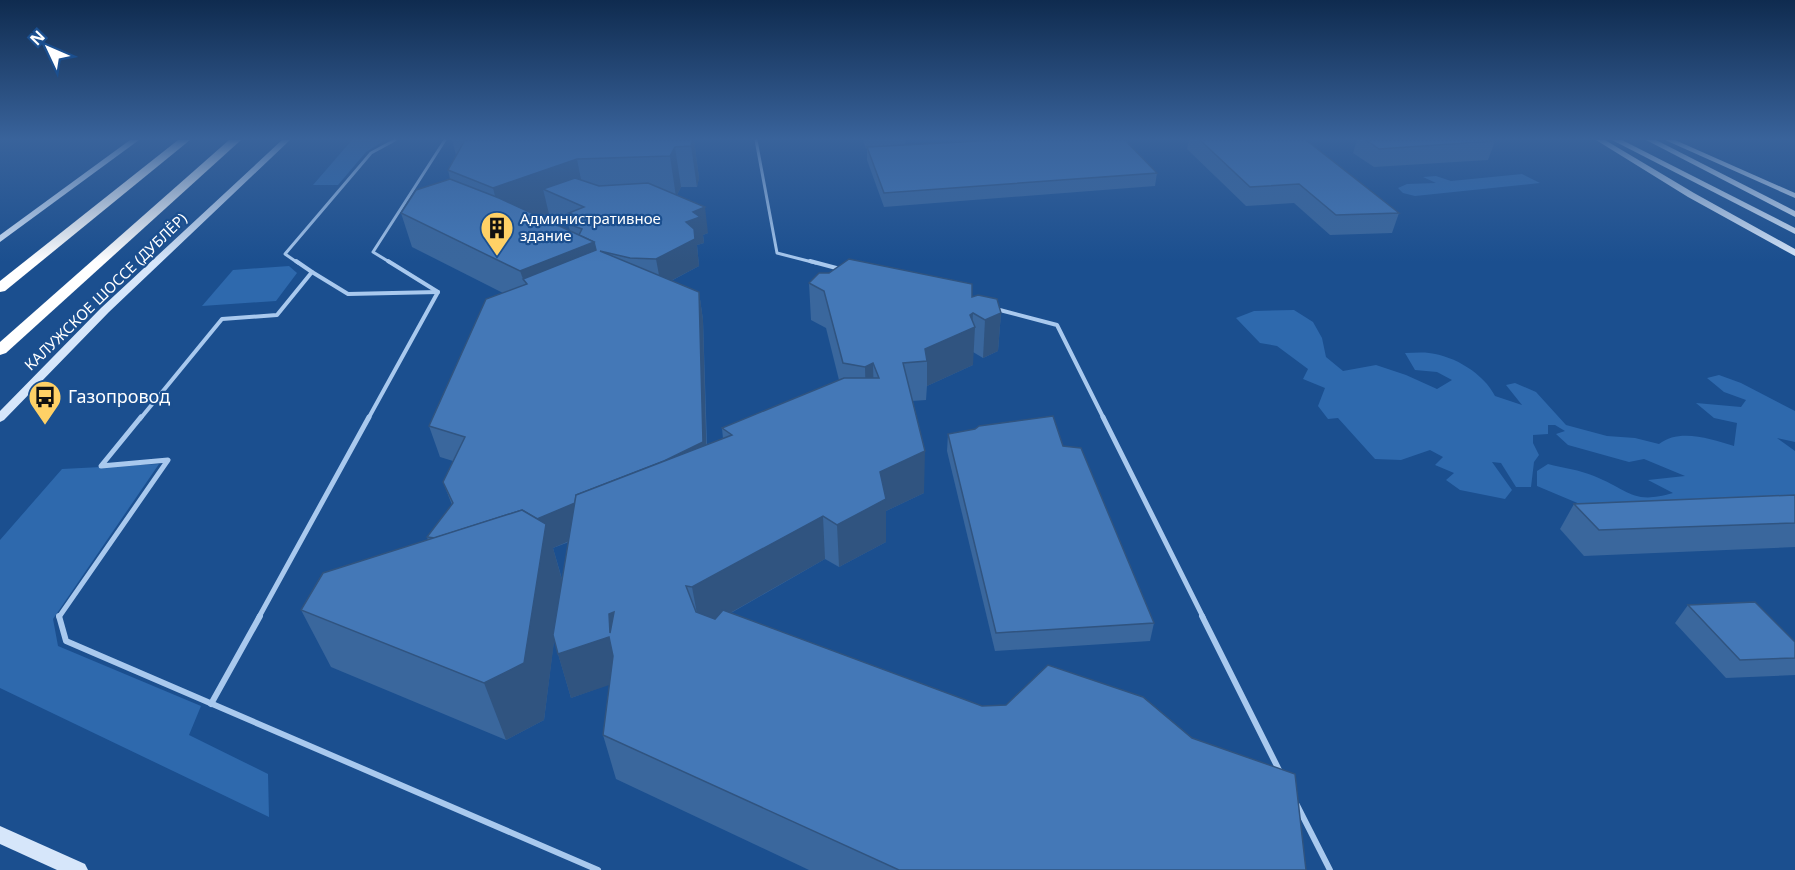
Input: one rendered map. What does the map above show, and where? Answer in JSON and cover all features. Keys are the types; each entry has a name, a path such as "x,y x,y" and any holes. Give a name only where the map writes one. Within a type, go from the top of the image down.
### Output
{"highway":[{"path":"0,288 134,181"},
{"path":"0,350 190,181"}],"main road":[{"path":"0,238 79,181"},
{"name":"КАЛУЖСКОЕ ШОССЕ (ДУБЛЁР)","path":"0,418 105,310 243,181"},
{"path":"1667,181 1795,253"},
{"path":"1696,181 1795,231"},
{"path":"1730,181 1795,214"},
{"path":"1760,181 1795,196"},
{"path":"0,835 78,870"}],"lane":[{"path":"347,181 285,254 348,294 438,292"},
{"path":"419,181 373,252 438,292"},
{"path":"764,181 777,253 844,270"},
{"path":"312,272 277,315 222,319 101,466 168,460 59,616 66,641 598,870"},
{"path":"212,704 438,292"},
{"path":"990,308 1057,325 1287,784"},
{"path":"1292,795 1330,870"}],"shaded area":[{"path":"317,181 342,181 338,185 313,185"},
{"path":"1431,181 1535,181 1540,183 1415,196 1403,193 1398,188 1407,184 1436,183"},
{"path":"289,266 297,273 276,301 202,306 233,270"},
{"path":"1294,310 1313,322 1322,338 1326,357 1343,371 1376,365 1437,389 1452,380 1437,372 1415,370 1405,353 1439,355 1468,367 1484,380 1495,396 1522,405 1506,385 1515,383 1536,392 1566,425 1607,436 1635,438 1659,444 1676,437 1695,436 1734,446 1737,423 1714,418 1696,403 1741,407 1746,400 1724,392 1707,378 1719,375 1741,383 1795,411 1795,442 1777,438 1795,451 1795,510 1606,515 1537,486 1537,471 1548,464 1577,471 1606,481 1639,497 1673,493 1648,480 1685,476 1644,459 1629,462 1568,445 1556,434 1565,431 1555,425 1548,425 1548,434 1533,435 1533,443 1539,455 1534,462 1531,487 1516,487 1501,463 1492,462 1512,490 1505,499 1460,490 1446,480 1454,473 1435,465 1443,457 1430,450 1401,460 1375,459 1338,418 1328,419 1318,406 1325,388 1303,379 1308,369 1277,346 1260,343 1236,318 1254,311"},
{"path":"159,464 53,619 58,646 201,706 189,735 268,774 269,817 0,688 0,540 62,469"}],"building":[{"path":"445,181 454,181 499,198 594,242 520,271 401,213 416,190"},
{"path":"474,181 514,181 493,188"},
{"path":"567,181 583,181 599,186 648,183 705,207 693,212 700,217 686,222 694,229 695,239 656,259 630,258 600,251 699,292 703,442 664,461 576,495 575,503 537,519 522,510 435,538 427,537 453,503 443,482 465,437 429,426 486,299 527,284 523,279 596,250 594,242 579,235 582,229 568,224 583,218 569,213 584,207 543,189"},
{"path":"879,181 1053,181 884,193"},
{"path":"1243,181 1358,181 1399,213 1336,215 1299,184 1250,187"},
{"path":"849,259 972,284 972,297 978,295 997,299 1001,313 985,320 973,313 970,315 975,327 925,349 927,361 903,363 925,451 880,472 886,499 837,525 823,516 692,587 686,586 696,612 715,619 723,610 982,706 1006,705 1048,665 1143,697 1192,738 1295,774 1306,870 899,870 603,735 613,656 609,637 558,654 553,635 576,495 732,435 722,428 844,378 879,378 873,363 865,367 843,363 824,291 809,283 819,273 829,273","holes":["614,612 610,633 609,614"]},
{"path":"1053,416 1063,446 1081,448 1154,623 996,633 948,434 975,429 979,426"},
{"path":"1795,495 1795,523 1599,530 1574,504"},
{"path":"522,510 546,524 524,663 484,683 301,610 323,573"},
{"path":"1755,602 1795,642 1795,658 1740,660 1688,605"}],"place":[{"name":"Административное здание","path":"497,257"},
{"name":"Газопровод","path":"45,426"}]}
